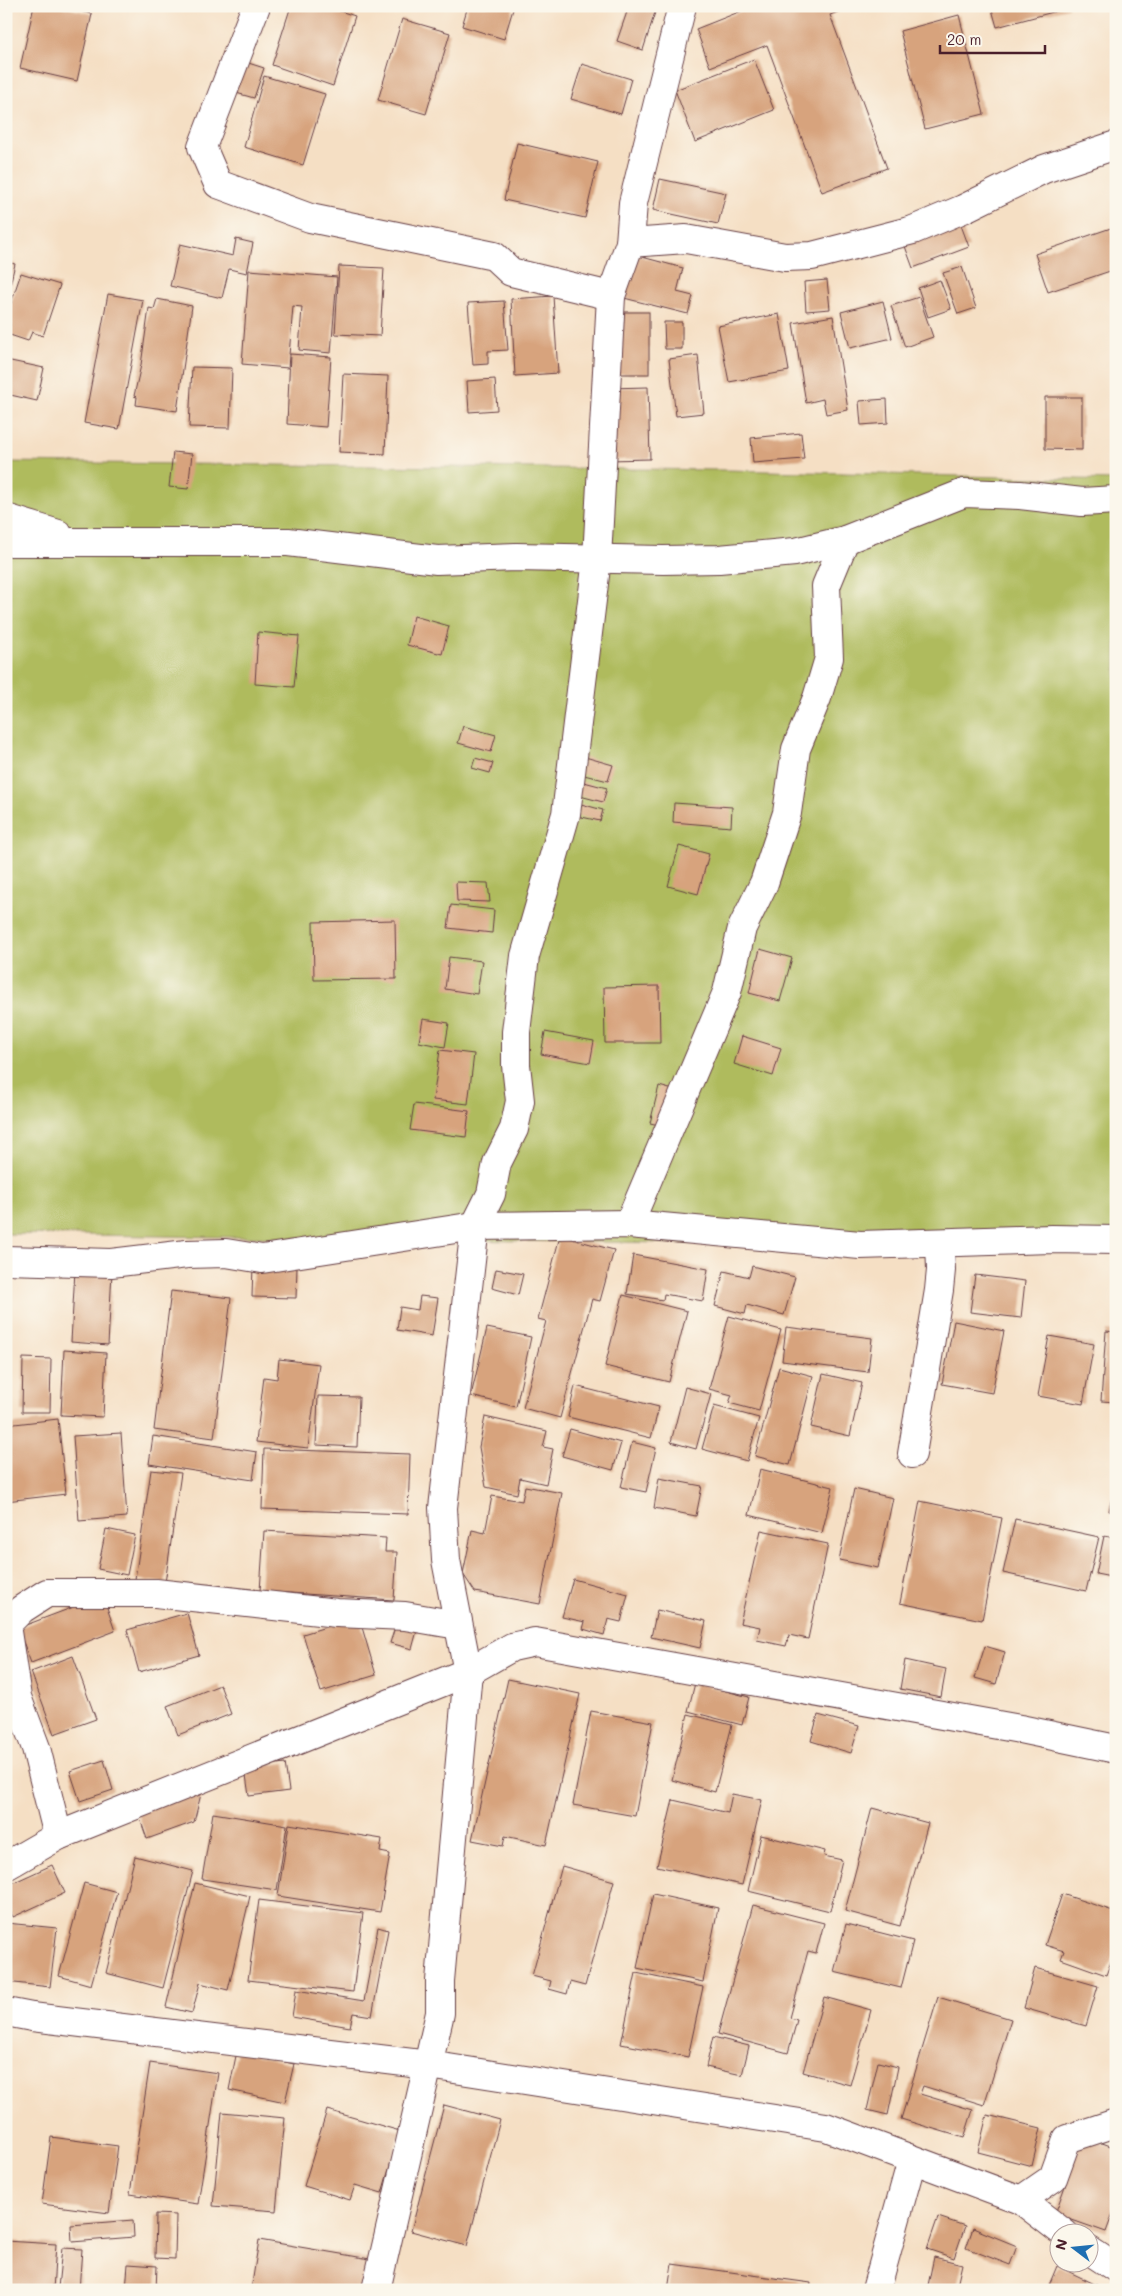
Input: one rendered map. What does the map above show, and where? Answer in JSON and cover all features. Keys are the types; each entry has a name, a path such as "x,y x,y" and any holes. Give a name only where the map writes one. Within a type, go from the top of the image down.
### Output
{"street":[{"path":"256,6 202,147 218,184 310,218 494,256 511,272 611,296"},
{"path":"376,2290 440,2013 440,1982 468,1672 446,1560 443,1508 475,1226 490,1194 497,1164 514,1129 520,1101 516,1065 516,1032 526,956 566,814 597,559 611,296 630,243 633,203 682,6"},
{"path":"630,243 686,239 785,257 812,256 913,230 963,209 1044,169 1116,144"},
{"path":"6,542 288,542 437,560 516,557 710,559 794,552 845,540 964,493 1020,495 1082,502 1116,500"},
{"path":"6,518 81,541"},
{"path":"629,1224 727,992 742,928 764,883 787,813 796,749 818,698 829,658 826,586 845,540"},
{"path":"794,552 826,586"},
{"path":"6,1260 111,1263 187,1254 226,1253 262,1259 475,1226 629,1224 860,1245 1052,1238 1116,1240"},
{"path":"912,1454 939,1290 941,1270 940,1243"},
{"path":"58,1836 36,1748 17,1697 6,1625 22,1609 47,1593 156,1593 337,1613 405,1616 458,1626"},
{"path":"6,1866 58,1836 468,1672 512,1648 535,1642 1020,1728 1116,1749"},
{"path":"6,2012 32,2017 428,2065 826,2127 1021,2200 1052,2224"},
{"path":"1021,2200 1053,2178 1067,2139 1116,2122"},
{"path":"876,2290 912,2160"},
{"path":"1100,2258 1116,2268"}],"green space":[{"path":"6,462 728,470 1116,480 1116,1249 6,1234"}],"building":[{"path":"34,6 59,6 92,14 77,81 20,68"},
{"path":"291,6 325,6 355,16 333,86 272,65"},
{"path":"468,6 514,6 504,39 462,26"},
{"path":"629,6 657,6 643,50 617,41"},
{"path":"754,6 853,6 830,15 887,168 822,192 767,45 710,67 696,29"},
{"path":"991,6 1068,6 1068,8 997,27"},
{"path":"959,15 984,114 925,129 900,31"},
{"path":"402,19 450,33 426,114 378,100"},
{"path":"754,59 774,110 695,142 675,90"},
{"path":"239,60 264,68 254,98 229,91"},
{"path":"582,64 631,79 621,114 571,99"},
{"path":"264,76 325,94 303,165 244,147"},
{"path":"517,143 598,162 585,218 504,200"},
{"path":"660,179 726,193 718,224 653,210"},
{"path":"958,217 969,247 913,268 902,238"},
{"path":"1111,228 1116,240 1116,269 1048,292 1035,254"},
{"path":"236,239 253,243 247,273 229,269 222,298 170,286 180,244 233,256"},
{"path":"631,254 683,268 677,292 693,296 688,314 620,297"},
{"path":"6,262 15,264 7,298 6,298"},
{"path":"339,266 384,268 380,336 335,334"},
{"path":"962,267 976,308 958,314 943,273"},
{"path":"249,270 337,277 331,353 299,350 302,307 293,306 288,368 242,364"},
{"path":"21,273 60,285 43,336 32,332 28,341 7,334 10,324 6,323 6,318"},
{"path":"827,280 830,309 806,311 804,282"},
{"path":"940,280 951,309 928,317 918,288"},
{"path":"108,294 143,300 119,429 84,423"},
{"path":"553,296 558,373 515,376 511,299"},
{"path":"919,297 933,337 905,347 891,306"},
{"path":"157,299 192,306 177,411 136,405 137,397 134,396 141,365 149,308 154,309"},
{"path":"504,301 508,350 488,351 488,364 473,365 468,303"},
{"path":"883,301 892,338 850,348 841,312"},
{"path":"612,312 649,312 649,374 612,374"},
{"path":"779,314 789,371 729,382 718,326"},
{"path":"833,316 848,410 826,414 823,399 806,403 793,323"},
{"path":"664,322 682,322 682,349 665,349"},
{"path":"290,354 331,357 326,427 287,424"},
{"path":"698,355 704,413 676,416 669,359"},
{"path":"6,360 44,368 37,401 6,394"},
{"path":"192,367 232,368 230,428 189,427"},
{"path":"343,374 388,376 385,454 339,452"},
{"path":"495,379 497,410 469,412 467,381"},
{"path":"648,387 650,459 609,460 608,388"},
{"path":"1045,397 1082,397 1082,450 1045,449"},
{"path":"887,399 888,423 861,425 859,401"},
{"path":"801,433 804,459 753,463 751,438"},
{"path":"173,452 192,454 188,489 169,487"},
{"path":"414,616 449,626 442,654 407,645"},
{"path":"258,632 299,636 294,687 255,684"},
{"path":"463,726 496,735 491,752 458,743"},
{"path":"585,757 613,765 608,781 580,774"},
{"path":"475,758 493,763 490,773 472,768"},
{"path":"580,781 607,788 603,802 576,795"},
{"path":"674,803 732,807 731,827 673,822"},
{"path":"581,804 603,810 600,821 577,816"},
{"path":"679,846 709,854 698,894 668,886"},
{"path":"456,882 488,883 490,902 457,901"},
{"path":"451,905 494,910 492,933 448,928"},
{"path":"395,920 396,979 314,980 313,922"},
{"path":"760,949 792,958 780,1001 749,993"},
{"path":"449,957 482,961 477,994 445,989"},
{"path":"659,986 660,1043 605,1043 604,987"},
{"path":"423,1019 449,1023 445,1047 419,1042"},
{"path":"545,1032 594,1041 590,1063 541,1054"},
{"path":"742,1036 781,1048 773,1076 734,1064"},
{"path":"440,1050 474,1054 468,1104 433,1100"},
{"path":"659,1086 677,1091 668,1127 650,1123"},
{"path":"414,1104 469,1111 466,1137 410,1130"},
{"path":"560,1236 614,1250 600,1301 592,1299 560,1418 523,1408 546,1321 538,1319"},
{"path":"633,1255 708,1269 703,1301 664,1294 663,1300 627,1294"},
{"path":"253,1265 297,1267 296,1298 252,1297"},
{"path":"752,1266 795,1277 784,1315 747,1305 745,1314 715,1306 724,1271 749,1277"},
{"path":"496,1269 523,1274 518,1295 492,1288"},
{"path":"75,1270 112,1272 108,1345 71,1342"},
{"path":"975,1275 1025,1281 1021,1318 970,1312"},
{"path":"171,1291 231,1298 214,1438 154,1430"},
{"path":"623,1295 687,1311 669,1382 605,1366"},
{"path":"420,1296 438,1298 432,1336 397,1330 400,1307 418,1310"},
{"path":"729,1316 781,1330 759,1411 729,1403 732,1395 709,1389"},
{"path":"954,1321 1004,1331 992,1393 942,1384"},
{"path":"786,1327 872,1338 868,1372 782,1361"},
{"path":"487,1328 531,1337 516,1407 471,1396"},
{"path":"1106,1331 1116,1332 1116,1402 1101,1401"},
{"path":"1049,1336 1094,1344 1083,1404 1038,1396"},
{"path":"64,1350 106,1353 103,1417 61,1415"},
{"path":"23,1358 51,1359 50,1412 22,1412"},
{"path":"279,1359 319,1364 308,1448 256,1442 264,1377 277,1379"},
{"path":"779,1367 813,1376 790,1465 755,1456"},
{"path":"823,1374 862,1383 850,1436 811,1427"},
{"path":"575,1386 659,1407 651,1438 568,1417"},
{"path":"685,1387 711,1394 696,1449 671,1442"},
{"path":"318,1396 359,1397 357,1447 316,1445"},
{"path":"714,1406 759,1418 747,1461 702,1449"},
{"path":"485,1417 547,1431 543,1447 553,1449 546,1484 520,1478 517,1494 486,1487 479,1447"},
{"path":"58,1419 66,1494 6,1501 6,1425"},
{"path":"570,1429 621,1443 613,1470 562,1456"},
{"path":"121,1433 127,1517 79,1521 73,1436"},
{"path":"153,1436 257,1452 253,1480 149,1464"},
{"path":"632,1442 656,1448 646,1492 621,1487"},
{"path":"264,1449 410,1454 408,1514 262,1509"},
{"path":"760,1469 833,1487 822,1533 749,1515"},
{"path":"151,1470 181,1473 165,1583 135,1579"},
{"path":"659,1478 702,1486 696,1516 654,1508"},
{"path":"1116,1483 1116,1512 1109,1511"},
{"path":"525,1486 562,1493 540,1604 475,1592 463,1574 472,1530 485,1533 492,1496 522,1501"},
{"path":"854,1489 893,1498 878,1568 839,1560"},
{"path":"920,1501 1002,1518 982,1620 900,1603"},
{"path":"1015,1519 1099,1537 1086,1591 1003,1573"},
{"path":"106,1529 135,1535 127,1575 98,1569"},
{"path":"761,1530 828,1544 808,1639 789,1635 786,1646 757,1640 760,1627 740,1623"},
{"path":"264,1531 386,1538 385,1552 397,1552 394,1600 260,1591"},
{"path":"1104,1536 1116,1538 1116,1578 1096,1574"},
{"path":"573,1579 628,1594 621,1622 608,1619 604,1635 583,1629 585,1622 562,1617"},
{"path":"103,1596 115,1631 31,1663 18,1628"},
{"path":"657,1610 706,1621 700,1648 651,1637"},
{"path":"187,1613 199,1655 139,1672 127,1630"},
{"path":"359,1617 376,1675 321,1692 303,1634"},
{"path":"397,1621 418,1627 412,1649 390,1643"},
{"path":"985,1646 1005,1652 996,1684 975,1678"},
{"path":"73,1656 96,1719 54,1734 31,1672"},
{"path":"905,1660 946,1669 941,1697 900,1689"},
{"path":"508,1679 580,1694 546,1845 505,1836 503,1846 472,1840"},
{"path":"695,1683 749,1697 742,1725 688,1711"},
{"path":"220,1685 231,1714 178,1735 167,1706"},
{"path":"591,1711 653,1722 635,1816 573,1805"},
{"path":"688,1714 732,1725 715,1792 672,1780"},
{"path":"818,1715 859,1726 851,1753 811,1741"},
{"path":"104,1760 113,1790 80,1801 70,1771"},
{"path":"285,1763 289,1791 249,1796 245,1768"},
{"path":"202,1790 194,1822 147,1839 138,1813"},
{"path":"732,1794 762,1800 742,1885 657,1866 673,1800 728,1813"},
{"path":"872,1808 928,1823 900,1926 845,1911"},
{"path":"213,1813 287,1825 277,1890 202,1879"},
{"path":"289,1824 382,1839 380,1852 390,1854 380,1912 278,1896"},
{"path":"761,1835 825,1851 824,1856 842,1860 830,1911 748,1891"},
{"path":"135,1856 193,1871 163,1988 106,1973"},
{"path":"52,1865 65,1893 13,1917 6,1902 6,1886"},
{"path":"562,1866 614,1881 585,1986 570,1982 567,1994 549,1989 551,1981 532,1976"},
{"path":"84,1883 117,1892 91,1985 59,1976"},
{"path":"195,1883 250,1896 228,1990 200,1983 192,2013 166,2007"},
{"path":"653,1894 718,1908 703,1982 637,1968"},
{"path":"1062,1894 1116,1912 1116,1948 1106,1975 1061,1959 1064,1951 1045,1945"},
{"path":"259,1900 363,1913 353,1992 248,1980"},
{"path":"753,1905 824,1923 816,1953 808,1951 790,2018 797,2020 788,2053 718,2034"},
{"path":"6,1923 57,1928 50,1987 6,1982"},
{"path":"846,1924 913,1941 901,1988 834,1972"},
{"path":"378,1927 388,1930 372,2016 353,2013 350,2027 292,2017 296,1990 364,2001"},
{"path":"1035,1968 1098,1986 1086,2026 1024,2008"},
{"path":"636,1973 703,1987 688,2057 621,2044"},
{"path":"824,1997 871,2010 850,2085 803,2072"},
{"path":"938,1997 1011,2019 984,2105 923,2086 920,2094 973,2110 964,2138 901,2119"},
{"path":"713,2037 749,2046 742,2075 706,2067"},
{"path":"237,2051 294,2064 285,2102 229,2090"},
{"path":"878,2062 898,2067 888,2115 867,2110"},
{"path":"150,2063 218,2073 198,2204 130,2194"},
{"path":"444,2105 500,2120 467,2246 411,2231"},
{"path":"327,2110 400,2131 382,2193 355,2185 350,2200 304,2186"},
{"path":"222,2112 285,2118 276,2211 213,2206"},
{"path":"987,2115 1041,2128 1032,2166 978,2152"},
{"path":"1083,2136 1116,2148 1116,2205 1106,2232 1100,2230 1100,2224 1083,2224 1055,2214"},
{"path":"51,2137 118,2146 109,2213 42,2204"},
{"path":"156,2214 176,2215 175,2259 155,2258"},
{"path":"938,2217 965,2226 954,2258 927,2249"},
{"path":"133,2220 134,2237 72,2242 71,2225"},
{"path":"973,2228 1017,2246 1010,2265 966,2248"},
{"path":"259,2240 370,2259 365,2290 251,2290"},
{"path":"6,2241 56,2244 53,2290 6,2290"},
{"path":"62,2248 82,2249 79,2290 58,2288"},
{"path":"934,2257 962,2264 956,2290 927,2290"},
{"path":"128,2264 157,2266 156,2290 126,2290"},
{"path":"672,2264 811,2283 810,2290 668,2290"},
{"path":"1054,2274 1074,2274 1107,2290 1047,2290"}]}
